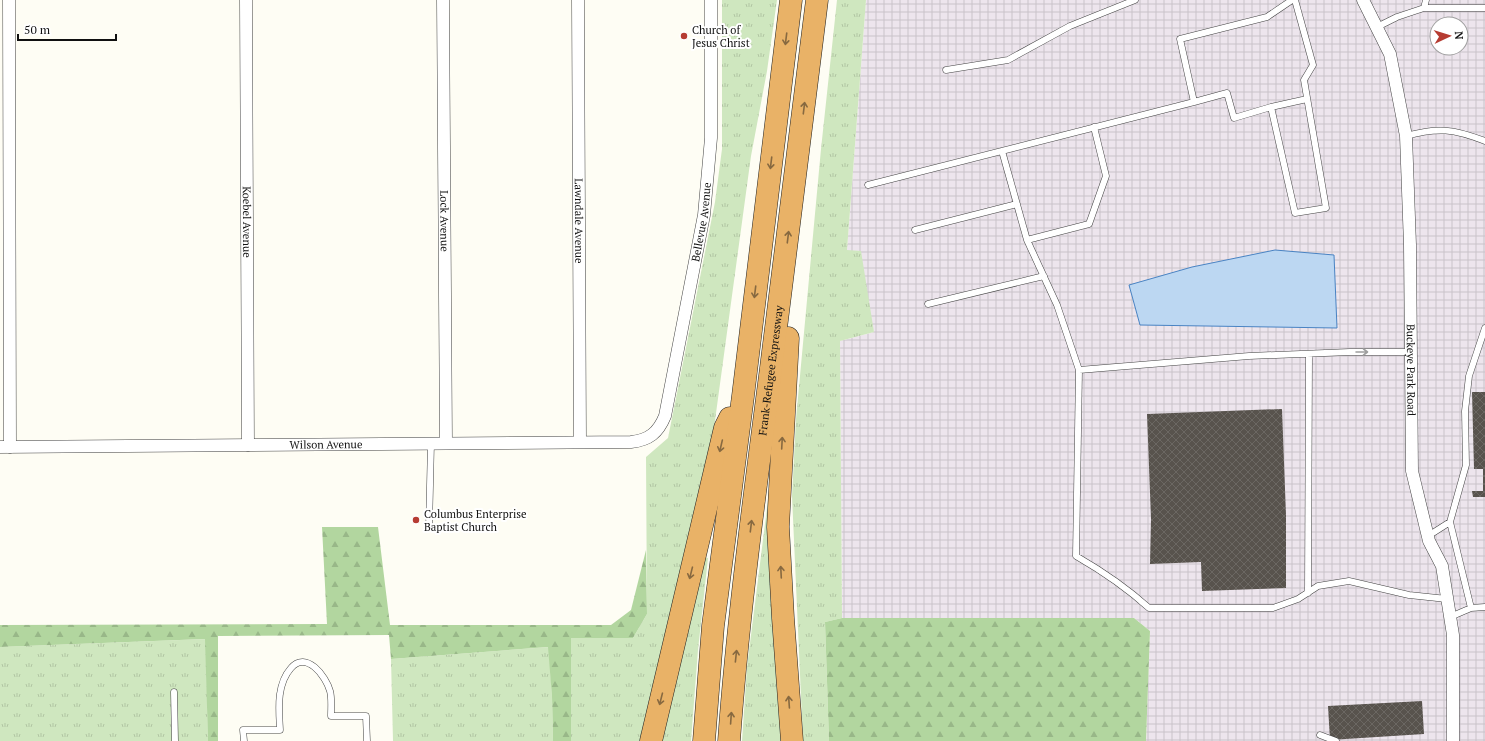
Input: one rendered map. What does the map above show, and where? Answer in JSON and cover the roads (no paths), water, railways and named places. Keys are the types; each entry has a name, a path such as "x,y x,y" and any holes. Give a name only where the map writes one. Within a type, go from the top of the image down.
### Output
{"highway":[{"path":"704,741 714,626 745,384 791,0"},
{"name":"Frank-Refugee Expressway","path":"729,741 747,560 784,275 817,0"},
{"path":"784,275 788,327 778,527 792,741"},
{"path":"651,741 725,428 745,384"}],"street":[{"path":"5,447 9,0"},
{"name":"Koebel Avenue","path":"246,0 248,445"},
{"name":"Lock Avenue","path":"443,0 446,442"},
{"name":"Lawndale Avenue","path":"578,0 580,441"},
{"name":"Bellevue Avenue","path":"651,436 660,428 665,416 704,215 711,138 711,0"},
{"name":"Buckeye Park Road","path":"1363,0 1390,54 1406,136 1410,245 1412,472 1429,541 1442,566 1453,635 1453,741"},
{"name":"Wilson Avenue","path":"5,447 446,442 631,442 642,441 651,436"}],"lane":[{"path":"946,70 1008,60 1070,26 1135,0"},
{"path":"1194,102 1180,39 1267,17 1294,0 1313,65 1304,80 1326,208 1294,213 1271,107"},
{"path":"1424,8 1426,0"},
{"path":"1377,27 1397,17 1424,8 1485,8"},
{"path":"868,185 1194,102 1227,92 1234,118 1271,107 1307,99"},
{"path":"1027,240 1089,224 1106,176 1094,127"},
{"path":"1406,136 1423,131 1442,129 1467,134 1485,140"},
{"path":"1002,151 1027,240 1057,305 1079,370 1076,556 1098,569 1149,608 1273,608 1298,599 1318,586 1349,581 1410,595 1447,599"},
{"path":"915,230 1017,204"},
{"path":"928,304 1044,276"},
{"path":"1471,608 1450,522 1466,465 1465,411 1469,376 1485,328"},
{"path":"1079,370 1242,356 1410,352"},
{"path":"1308,593 1309,354"},
{"path":"429,528 431,443"},
{"path":"1428,536 1450,522"},
{"path":"1450,617 1471,608 1485,607"},
{"path":"244,741 243,730 280,730 279,698 284,680 292,667 302,662 311,664 320,671 330,691 331,716 366,716 367,741"},
{"path":"174,692 175,741"},
{"path":"1320,735 1336,741"}],"water":[{"path":"1275,250 1334,255 1337,328 1140,325 1129,285 1192,267"}],"place":[{"name":"Church of Jesus Christ","path":"684,36"},
{"name":"Columbus Enterprise Baptist Church","path":"416,520"}]}
